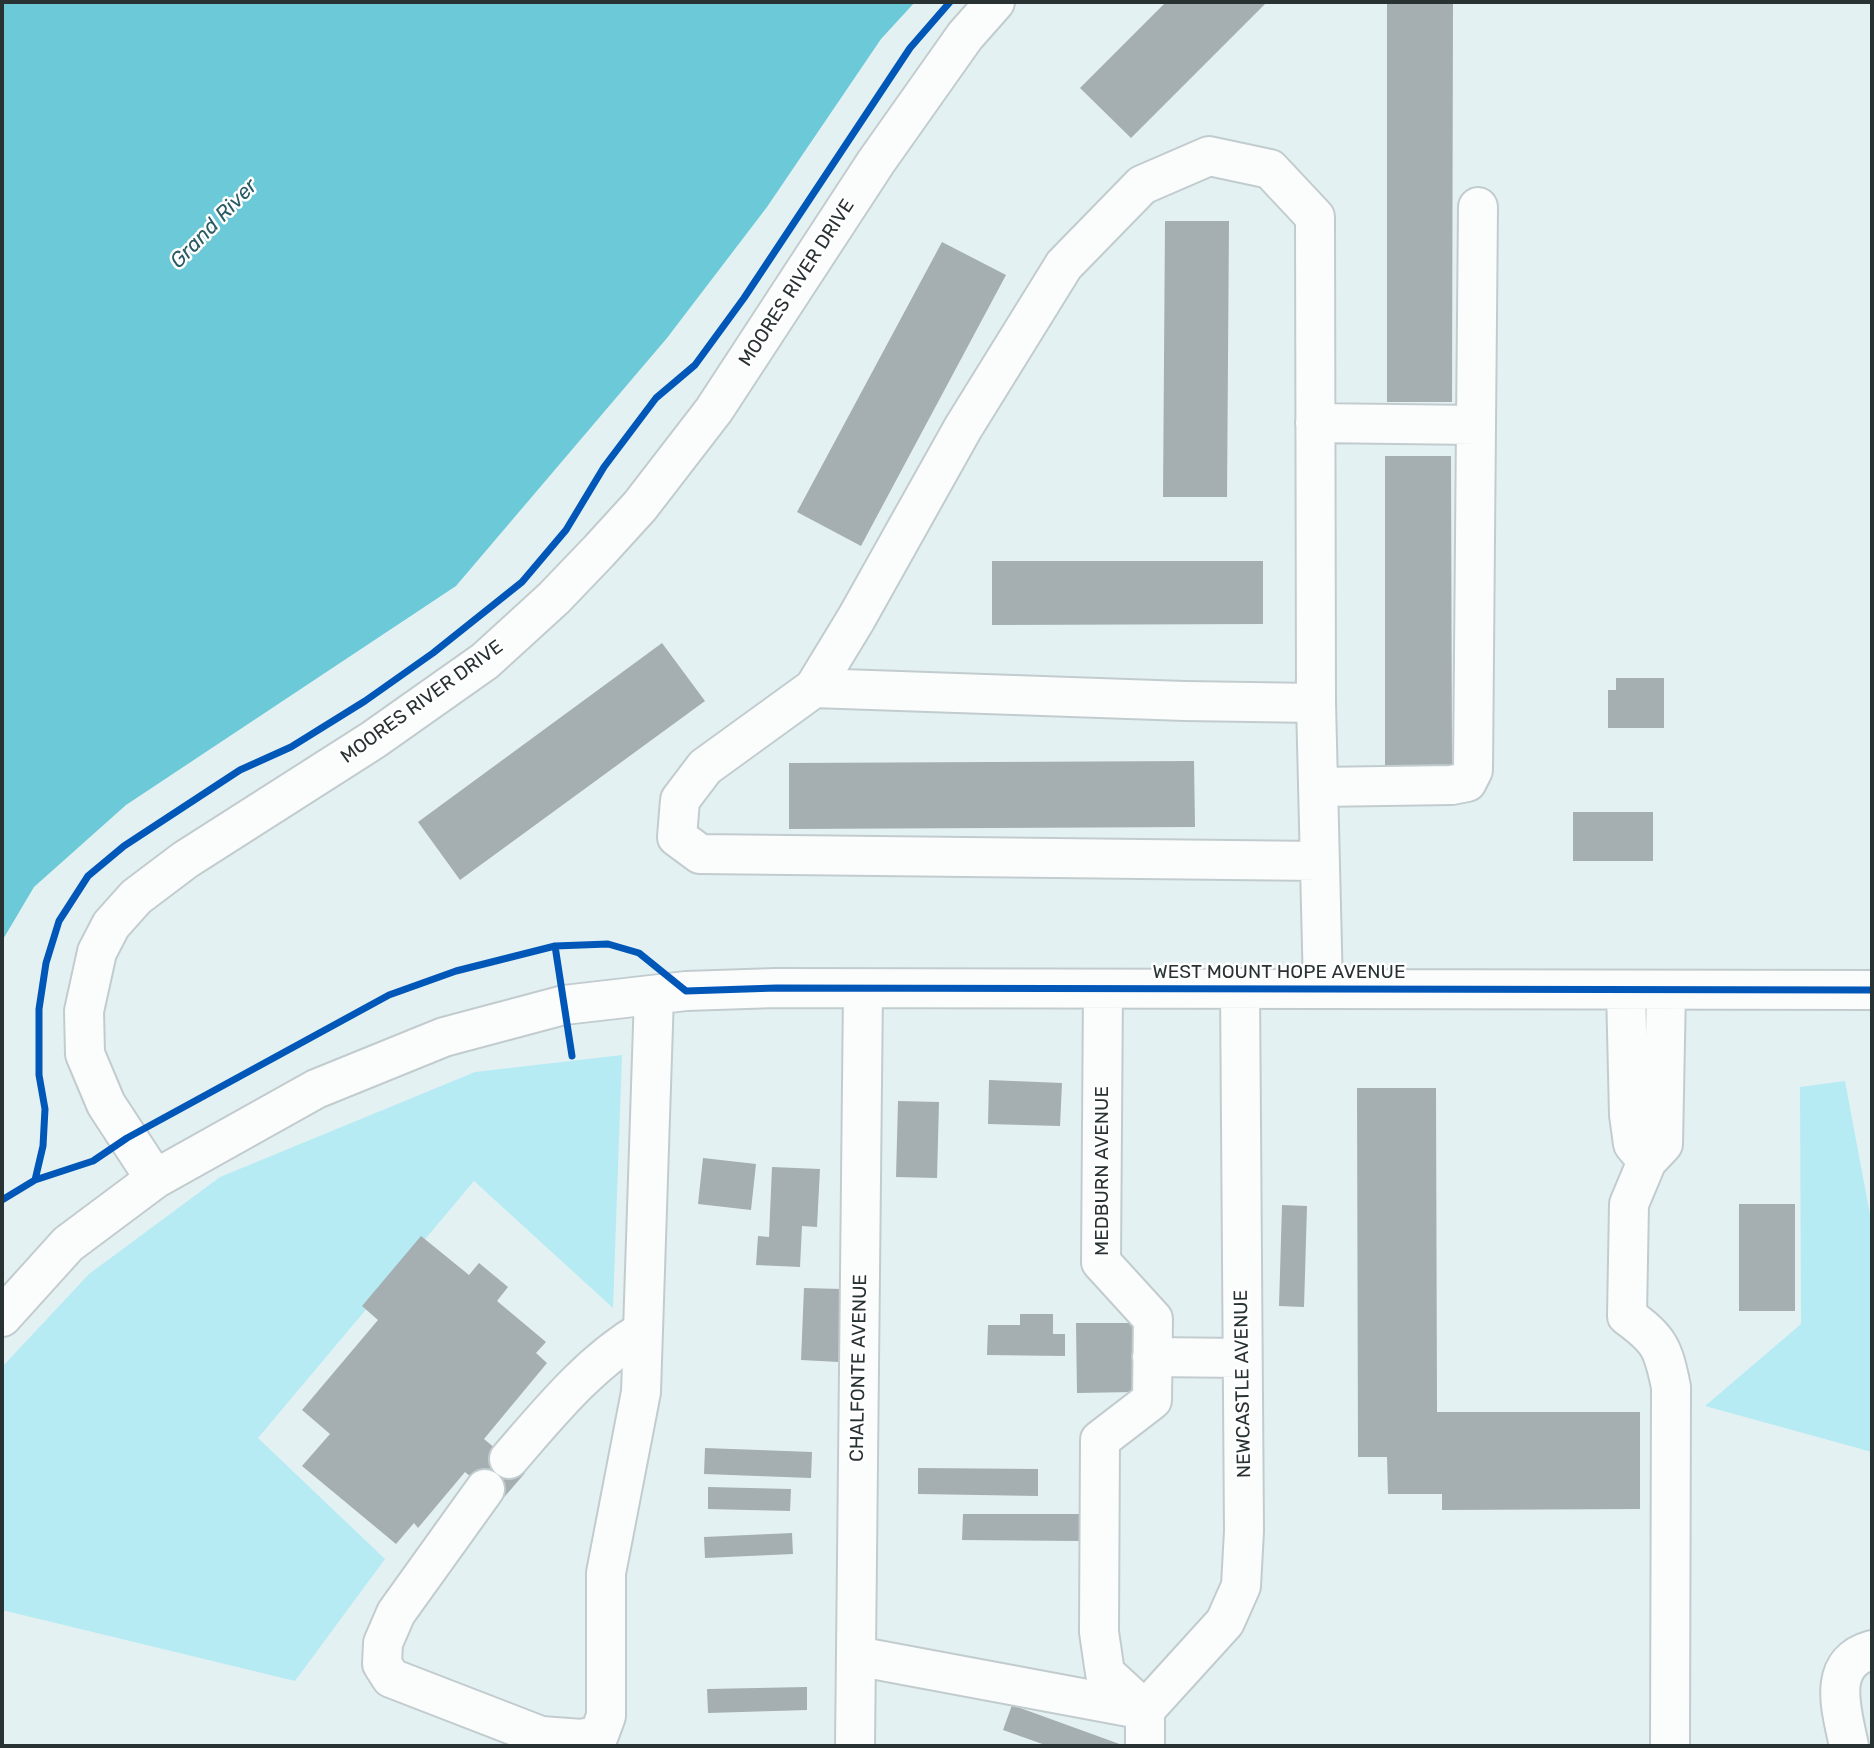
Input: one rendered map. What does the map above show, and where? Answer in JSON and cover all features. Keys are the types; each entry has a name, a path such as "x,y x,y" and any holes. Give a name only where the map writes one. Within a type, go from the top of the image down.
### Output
{"street":[{"name":"MOORES RIVER DRIVE","path":"155,1179 106,1104 85,1054 84,1012 97,952 111,925 136,897 185,860 373,740 485,661 581,570 640,506 714,410 876,162 965,36 995,2"},
{"path":"1319,861 700,854 677,837 680,800 705,767 814,688 856,620 963,428 1064,265 1142,185 1209,156 1270,169 1315,217 1316,703 1323,988"},
{"path":"1318,787 1452,785 1467,782 1474,770 1478,207"},
{"path":"1315,423 1476,425"},
{"path":"814,688 1171,701 1316,703"},
{"name":"WEST MOUNT HOPE AVENUE","path":"155,1179 316,1089 444,1037 564,1005 686,991 776,988 1872,990"},
{"name":"NEWCASTLE AVENUE","path":"1145,1728 1224,1622 1241,1586 1244,1531 1240,988"},
{"name":"CHALFONTE AVENUE","path":"855,1746 863,989"},
{"name":"MEDBURN AVENUE","path":"1103,989 1101,1262 1153,1319 1153,1400 1100,1440 1099,1632 1105,1673 1145,1728"},
{"path":"1626,990 1629,1115 1633,1144 1647,1161"},
{"path":"1666,990 1663,1144 1647,1161 1629,1204 1627,1316 1649,1332 1660,1345 1671,1387 1670,1746"},
{"path":"485,1489 396,1613 383,1643 382,1664 391,1678 541,1736 582,1739 599,1735 606,1716 606,1573 641,1392 654,995"},
{"path":"2,1317 68,1244 155,1179"},
{"path":"509,1459 551,1411 599,1363 618,1345 643,1331"},
{"path":"1153,1357 1242,1358"},
{"path":"1849,1746 1838,1688 1846,1667 1864,1652 1872,1650"},
{"path":"856,1656 1145,1728"}],"shaded area":[{"path":"622,1055 613,1308 474,1181 258,1438 385,1559 295,1681 2,1610 2,1367 89,1274 220,1177 475,1072"},
{"path":"1845,1081 1872,1225 1872,1452 1705,1406 1801,1324 1800,1087"}],"water":[{"name":"Grand River","path":"2,2 915,2 881,39 767,207 667,338 456,586 126,805 34,887 2,941"}],"building":[{"path":"1166,2 1267,2 1131,138 1080,88"},
{"path":"1387,2 1453,2 1452,402 1387,402"},
{"path":"1165,221 1229,221 1227,497 1163,497"},
{"path":"942,242 1006,275 861,546 797,512"},
{"path":"1385,456 1451,456 1452,768 1385,768"},
{"path":"992,561 1263,561 1263,624 992,625"},
{"path":"662,643 705,701 460,880 418,822"},
{"path":"1616,678 1664,678 1664,728 1608,728 1608,690 1616,690"},
{"path":"1194,761 1195,827 789,829 789,763"},
{"path":"1573,812 1653,812 1653,861 1573,861"},
{"path":"989,1080 1062,1083 1060,1126 988,1124"},
{"path":"1357,1088 1436,1088 1437,1412 1640,1412 1640,1509 1442,1510 1442,1494 1388,1494 1387,1457 1358,1457"},
{"path":"898,1101 939,1102 937,1178 896,1177"},
{"path":"703,1158 756,1164 751,1210 698,1204"},
{"path":"772,1167 820,1169 817,1227 802,1226 800,1267 756,1265 758,1236 769,1237"},
{"path":"1739,1204 1795,1204 1795,1311 1739,1311"},
{"path":"1282,1205 1307,1206 1304,1307 1279,1306"},
{"path":"421,1236 469,1275 479,1263 508,1287 497,1301 546,1342 536,1353 547,1363 484,1439 525,1473 500,1502 465,1472 418,1528 414,1523 396,1544 302,1466 330,1434 302,1410 378,1320 362,1306"},
{"path":"804,1288 842,1289 839,1362 801,1360"},
{"path":"1020,1314 1053,1314 1053,1334 1065,1334 1065,1356 987,1355 988,1325 1020,1325"},
{"path":"1076,1323 1133,1323 1134,1392 1077,1393"},
{"path":"705,1448 812,1452 811,1478 704,1474"},
{"path":"918,1468 1038,1469 1038,1496 918,1494"},
{"path":"708,1487 791,1489 790,1511 708,1509"},
{"path":"963,1514 1082,1514 1082,1541 962,1540"},
{"path":"792,1533 793,1554 705,1558 704,1537"},
{"path":"807,1687 807,1710 708,1713 707,1689"},
{"path":"1012,1705 1125,1746 1048,1746 1003,1730"}],"cycle path":[{"path":"2,1200 35,1180 43,1146 45,1109 39,1075 39,1009 46,963 59,921 88,876 124,846 240,770 291,747 365,701 433,653 522,582 566,530 604,467 656,398 695,365 744,298 910,48 950,2"},
{"path":"35,1180 93,1161 127,1138 389,995 456,971 555,946 608,944 639,953 686,991 776,988 1872,990"},
{"path":"555,946 572,1056"}]}
